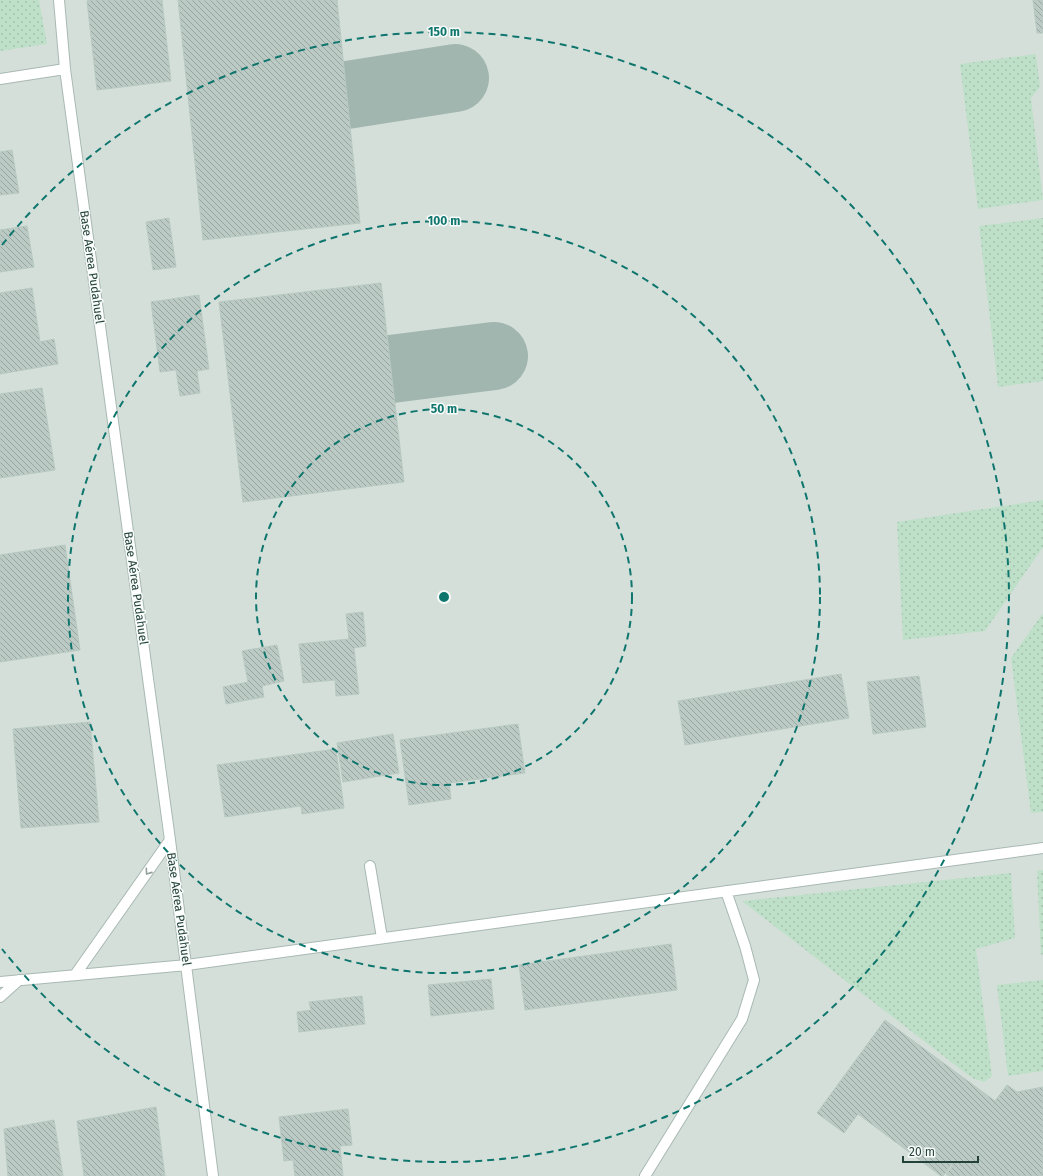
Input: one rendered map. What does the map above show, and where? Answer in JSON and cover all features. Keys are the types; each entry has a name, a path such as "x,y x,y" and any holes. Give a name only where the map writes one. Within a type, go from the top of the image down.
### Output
{"lane":[{"name":"Base Aérea Pudahuel","path":"59,0 65,69 187,965 213,1176"},
{"path":"0,79 65,69"},
{"path":"75,975 170,840"},
{"path":"0,982 187,965 1043,848"},
{"path":"370,866 382,938"},
{"path":"645,1176 742,1019 754,980 745,946 726,891"},
{"path":"0,997 19,980"}],"shaded area":[{"path":"0,0 1043,0 1043,1176 0,1176"}],"green space":[{"path":"0,0 39,0 47,44 0,51"},
{"path":"1036,54 1040,87 1031,98 1043,200 978,209 960,64"},
{"path":"1043,218 1043,381 998,387 979,226"},
{"path":"1043,500 1043,547 985,631 903,640 897,522"},
{"path":"1043,613 1043,812 1031,813 1011,658"},
{"path":"1043,870 1043,954 1041,955 1037,871"},
{"path":"1011,873 1015,938 976,949 992,1076 984,1082 972,1078 742,901"},
{"path":"1043,980 1043,1071 1008,1076 997,985"}],"building":[{"path":"162,0 171,81 97,90 87,1"},
{"path":"178,0 337,0 360,223 203,240"},
{"path":"1033,0 1043,0 1043,33 1037,33"},
{"path":"12,150 19,193 0,195 0,152"},
{"path":"169,218 176,267 153,270 146,222"},
{"path":"27,226 34,267 0,272 0,230"},
{"path":"381,283 404,482 243,502 219,302"},
{"path":"32,288 40,342 54,339 58,364 0,374 0,293"},
{"path":"199,295 209,369 197,371 200,393 180,396 176,370 160,372 151,302"},
{"path":"42,388 55,470 0,478 0,394"},
{"path":"65,545 80,650 0,662 0,555"},
{"path":"363,612 366,646 354,648 359,694 336,696 335,680 303,683 299,644 349,639 346,614"},
{"path":"277,645 284,681 262,686 264,697 226,704 223,687 248,682 242,651"},
{"path":"841,674 849,718 685,745 678,701"},
{"path":"919,676 926,727 873,734 867,682"},
{"path":"90,722 99,822 21,828 13,729"},
{"path":"518,724 525,773 449,783 451,799 409,805 400,740"},
{"path":"393,734 399,773 343,782 337,743"},
{"path":"336,749 344,808 302,814 301,806 225,817 217,765"},
{"path":"671,944 677,990 525,1010 519,965"},
{"path":"491,979 494,1009 431,1016 428,985"},
{"path":"362,996 365,1024 299,1032 297,1012 311,1010 309,1002"},
{"path":"885,1020 995,1101 1007,1085 1017,1092 1043,1087 1043,1176 949,1176 946,1174 953,1165 952,1164 943,1176 941,1176 858,1114 844,1133 817,1113"},
{"path":"156,1107 165,1176 84,1176 77,1121"},
{"path":"348,1109 352,1145 340,1146 343,1176 295,1176 293,1160 284,1161 279,1117"},
{"path":"54,1120 63,1176 8,1176 4,1129"}],"taxiway":[{"path":"347,95 455,78"},
{"path":"391,369 494,356"}]}
